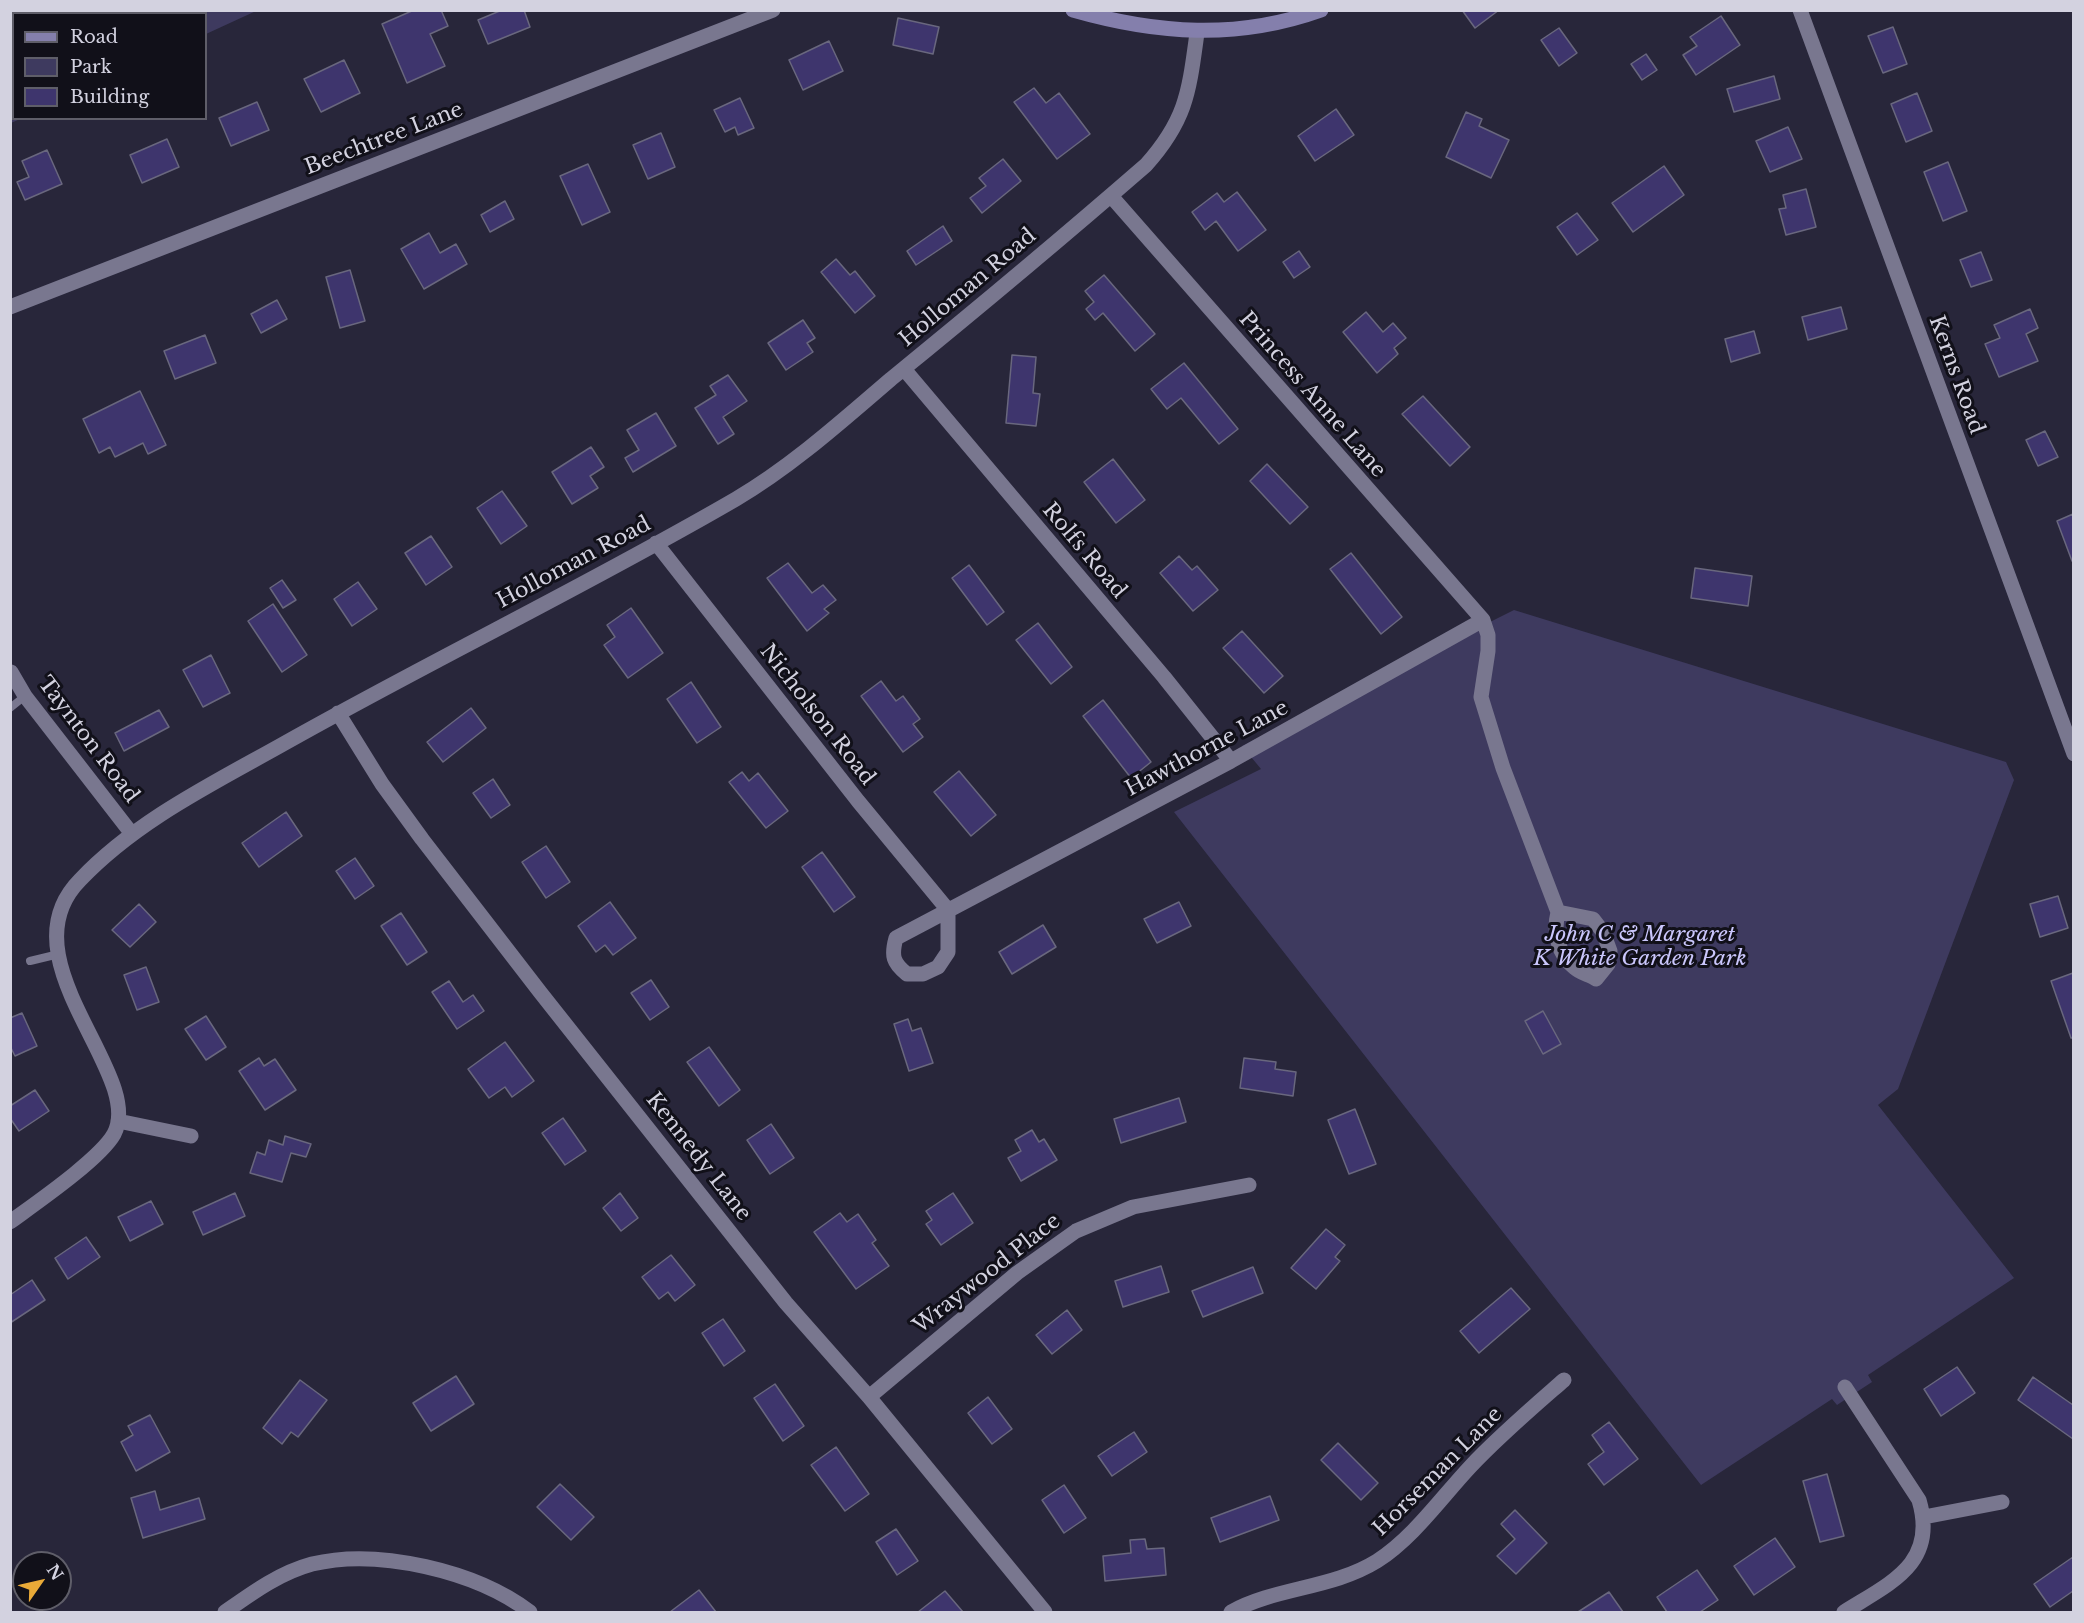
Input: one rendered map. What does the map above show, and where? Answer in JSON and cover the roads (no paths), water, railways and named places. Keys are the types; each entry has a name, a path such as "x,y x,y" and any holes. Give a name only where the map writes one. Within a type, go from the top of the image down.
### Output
{"main road":[{"path":"1073,10 1120,24 1197,33 1268,24 1321,10"}],"street":[{"name":"Beechtree Lane","path":"10,307 773,10"},
{"name":"Kerns Road","path":"1800,10 2073,754"},
{"name":"Holloman Road","path":"118,1121 117,1094 68,989 59,954 58,926 69,893 78,881 132,834 203,789 338,713 656,543 740,496 780,469 904,369 1146,165 1163,146 1179,121 1190,90 1197,33"},
{"name":"Princess Anne Lane","path":"1111,196 1483,620"},
{"name":"Rolfs Road","path":"904,369 1164,677 1231,762"},
{"name":"Nicholson Road","path":"656,543 858,801 948,910"},
{"name":"Hawthorne Lane","path":"948,910 948,952 938,967 923,974 907,974 897,965 892,954 896,938 948,910 1231,762 1483,620"},
{"path":"1483,620 1488,635 1488,651 1481,697 1503,768 1558,912 1556,932 1560,950 1575,969 1596,979 1608,964 1610,951 1603,932 1593,919 1558,912"},
{"name":"Taynton Road","path":"11,672 25,696 132,834"},
{"name":"Kennedy Lane","path":"338,713 382,784 533,983 786,1303 869,1397 1045,1612"},
{"path":"10,1222 102,1148 115,1132 118,1121 191,1136"},
{"name":"Wraywood Place","path":"869,1397 1017,1273 1076,1231 1133,1207 1249,1185"},
{"name":"Horseman Lane","path":"1231,1612 1264,1597 1351,1574 1377,1561 1403,1540 1472,1465 1564,1380"},
{"path":"1844,1612 1910,1567 1924,1537 1924,1517 1919,1500 1845,1387"},
{"path":"1924,1517 2002,1502"},
{"path":"225,1612 255,1590 302,1568 344,1559 374,1559 443,1572 489,1590 530,1612"}],"lane":[{"path":"10,708 25,696"},
{"path":"30,961 59,954"}],"park label":[{"name":"John C & Margaret K White Garden Park","path":"1640,947"}]}
